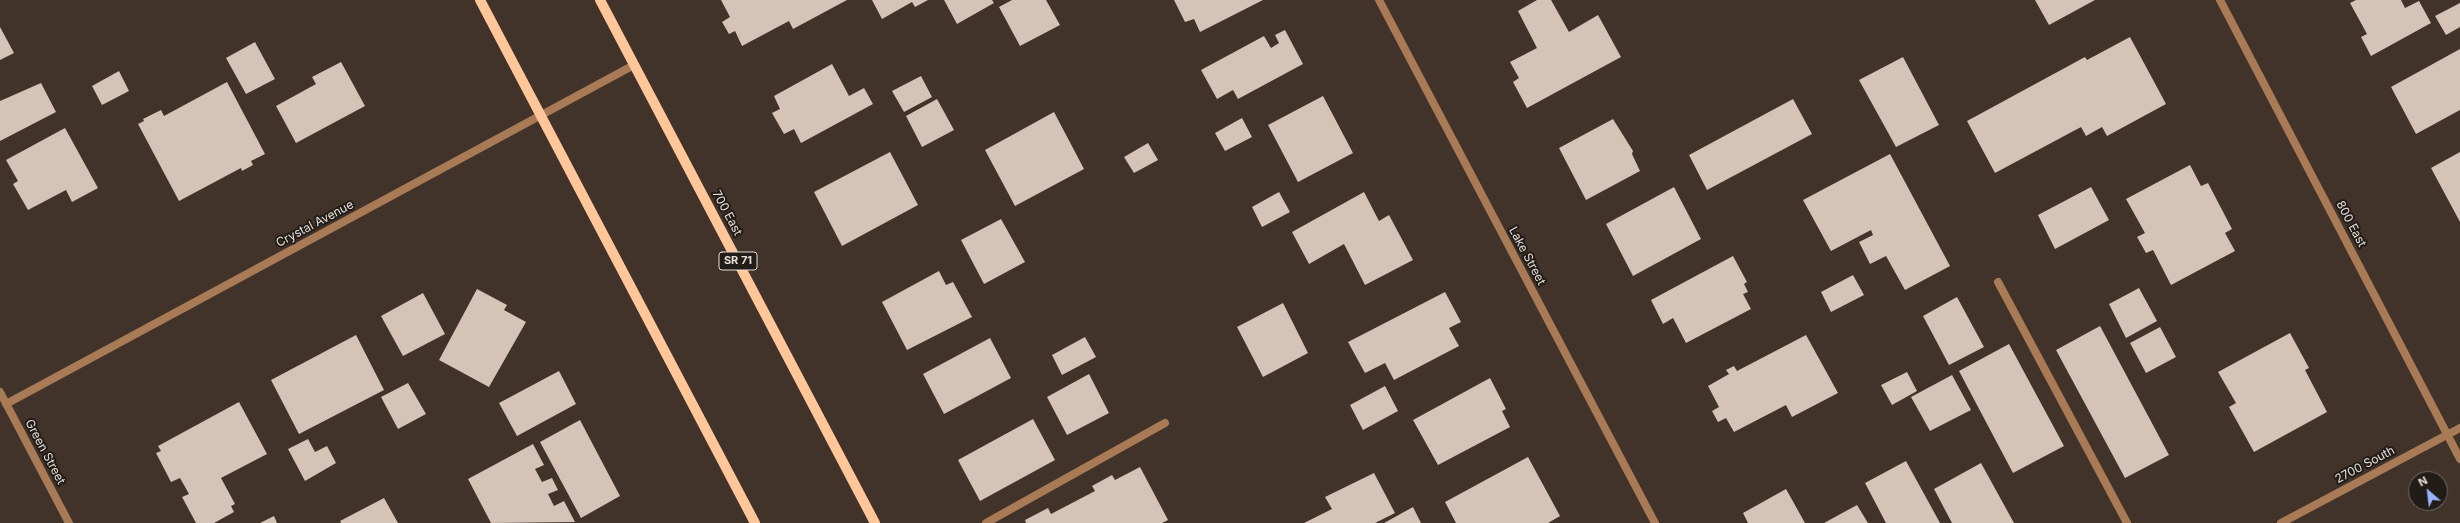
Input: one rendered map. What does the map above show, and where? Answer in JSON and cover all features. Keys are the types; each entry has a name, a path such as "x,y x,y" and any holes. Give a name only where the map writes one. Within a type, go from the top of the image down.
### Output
{"main road":[{"path":"480,0 755,523"},
{"name":"700 East","path":"600,0 875,523"}],"street":[{"name":"Lake Street","path":"1379,0 1655,523"},
{"name":"800 East","path":"2220,0 2460,459"},
{"name":"Crystal Avenue","path":"6,404 634,65"},
{"path":"1998,282 2127,523"},
{"name":"Green Street","path":"0,392 69,523"},
{"path":"986,523 1165,422"},
{"name":"2700 South","path":"2281,523 2460,428"}],"building":[{"path":"721,0 847,0 793,29 789,21 742,46 735,31 729,34 722,22 730,17"},
{"path":"872,0 928,0 915,7 912,2 882,19"},
{"path":"944,0 992,0 994,3 957,24"},
{"path":"1012,0 1046,0 1060,25 1020,46 999,7"},
{"path":"1174,0 1263,0 1200,32 1194,19 1185,22"},
{"path":"1537,0 1551,0 1569,32 1598,15 1621,57 1527,108 1513,82 1519,78 1510,62 1537,48 1518,11"},
{"path":"2035,0 2095,0 2049,25"},
{"path":"2356,0 2401,0 2405,8 2419,1 2431,23 2371,56 2361,37 2367,34 2350,3"},
{"path":"2460,3 2460,27 2446,35 2435,16"},
{"path":"0,27 14,53 0,60"},
{"path":"1285,30 1303,64 1238,99 1233,90 1217,99 1201,70 1264,36 1271,48 1279,43 1275,35"},
{"path":"2130,37 2166,104 2107,136 2102,127 2086,136 2081,127 1995,173 1967,121 2085,57 2087,60"},
{"path":"255,42 275,79 246,94 226,58"},
{"path":"2460,49 2460,110 2416,134 2391,87"},
{"path":"1903,57 1939,125 1896,147 1859,80"},
{"path":"341,62 365,106 296,143 276,106 316,84 312,77"},
{"path":"832,64 849,96 864,88 873,104 801,143 794,129 784,134 772,113 780,109 774,96"},
{"path":"119,71 129,91 102,105 92,86"},
{"path":"921,76 932,97 904,112 892,91"},
{"path":"227,82 265,154 251,161 253,165 242,171 241,168 179,201 138,124 144,121 143,119 161,110 164,116"},
{"path":"41,83 56,112 0,141 0,101"},
{"path":"1323,96 1353,153 1298,182 1268,125"},
{"path":"937,99 954,130 922,147 906,116"},
{"path":"1793,99 1812,134 1707,190 1689,155"},
{"path":"1054,112 1084,169 1015,206 985,150"},
{"path":"1242,118 1252,137 1225,151 1215,133"},
{"path":"1613,119 1633,151 1632,154 1640,171 1586,200 1559,148"},
{"path":"65,128 98,188 72,202 66,190 28,210 13,184 18,181 6,160"},
{"path":"1148,143 1158,160 1134,173 1124,157"},
{"path":"890,152 918,205 842,246 814,192"},
{"path":"2460,152 2460,222 2431,168"},
{"path":"1890,154 1950,266 1905,290 1886,256 1870,264 1859,242 1873,235 1871,230 1831,251 1803,200"},
{"path":"2190,165 2201,186 2208,183 2232,229 2225,233 2235,251 2171,285 2153,250 2146,253 2137,237 2145,233 2126,199"},
{"path":"1674,187 1701,239 1633,276 1606,224"},
{"path":"2091,187 2109,220 2055,249 2038,215"},
{"path":"1279,192 1290,212 1262,227 1252,207"},
{"path":"1364,192 1379,221 1389,215 1413,260 1365,285 1344,244 1309,264 1292,232"},
{"path":"1001,219 1025,262 984,284 961,240"},
{"path":"1733,256 1747,282 1744,284 1748,292 1743,294 1751,309 1686,343 1673,318 1663,324 1651,300"},
{"path":"939,271 946,285 953,282 972,317 907,350 882,302"},
{"path":"1853,275 1864,295 1831,312 1821,292"},
{"path":"2139,288 2157,321 2126,338 2109,304"},
{"path":"477,289 507,305 504,310 526,322 489,387 439,360"},
{"path":"1445,292 1461,322 1449,328 1459,346 1394,380 1385,363 1365,373 1348,342"},
{"path":"423,293 445,334 403,356 381,316"},
{"path":"1957,297 1984,347 1949,365 1923,316"},
{"path":"1283,303 1308,353 1263,377 1237,327"},
{"path":"2100,326 2169,455 2125,478 2056,350"},
{"path":"2160,327 2176,357 2146,373 2130,343"},
{"path":"2290,333 2309,368 2305,370 2327,412 2254,452 2229,407 2236,403 2218,372"},
{"path":"356,335 384,390 299,434 271,380"},
{"path":"1806,335 1838,393 1792,417 1786,405 1734,432 1726,418 1718,422 1712,411 1719,407 1708,386 1729,374 1726,370 1734,366 1737,371"},
{"path":"1085,337 1096,357 1062,375 1052,355"},
{"path":"990,338 1011,378 944,414 923,374"},
{"path":"2009,344 2064,446 2013,473 1959,371"},
{"path":"559,371 576,404 517,436 499,403"},
{"path":"1907,372 1917,391 1892,405 1881,385"},
{"path":"1089,374 1109,413 1067,435 1047,397"},
{"path":"1952,375 1971,410 1930,431 1911,397"},
{"path":"1490,378 1506,409 1502,411 1510,427 1438,465 1413,420"},
{"path":"408,383 426,414 398,429 381,397"},
{"path":"1385,386 1398,411 1363,430 1350,405"},
{"path":"239,402 267,454 221,478 235,504 231,506 234,512 214,523 196,523 182,497 189,494 180,478 171,482 156,453 161,451 158,446"},
{"path":"1033,419 1055,460 980,501 958,460"},
{"path":"580,420 620,496 581,518 540,442"},
{"path":"308,439 315,452 327,446 336,463 305,481 288,449"},
{"path":"533,444 544,465 535,469 542,482 552,478 558,490 548,494 554,506 564,501 575,522 491,523 468,479"},
{"path":"1528,457 1560,516 1548,523 1456,523 1445,502"},
{"path":"1906,461 1940,523 1886,523 1865,483"},
{"path":"1981,463 2014,523 1952,523 1934,489"},
{"path":"1140,467 1168,520 1162,523 1026,523 1025,520 1048,508 1051,514 1095,491 1092,486 1112,475 1115,480"},
{"path":"1374,473 1395,513 1375,523 1304,523 1332,509 1325,497"},
{"path":"1786,489 1805,523 1748,523 1743,513"},
{"path":"384,498 398,523 341,523 340,521"},
{"path":"1857,505 1868,523 1824,523"},
{"path":"1413,507 1421,523 1384,523"},
{"path":"274,516 277,523 260,523"}]}
